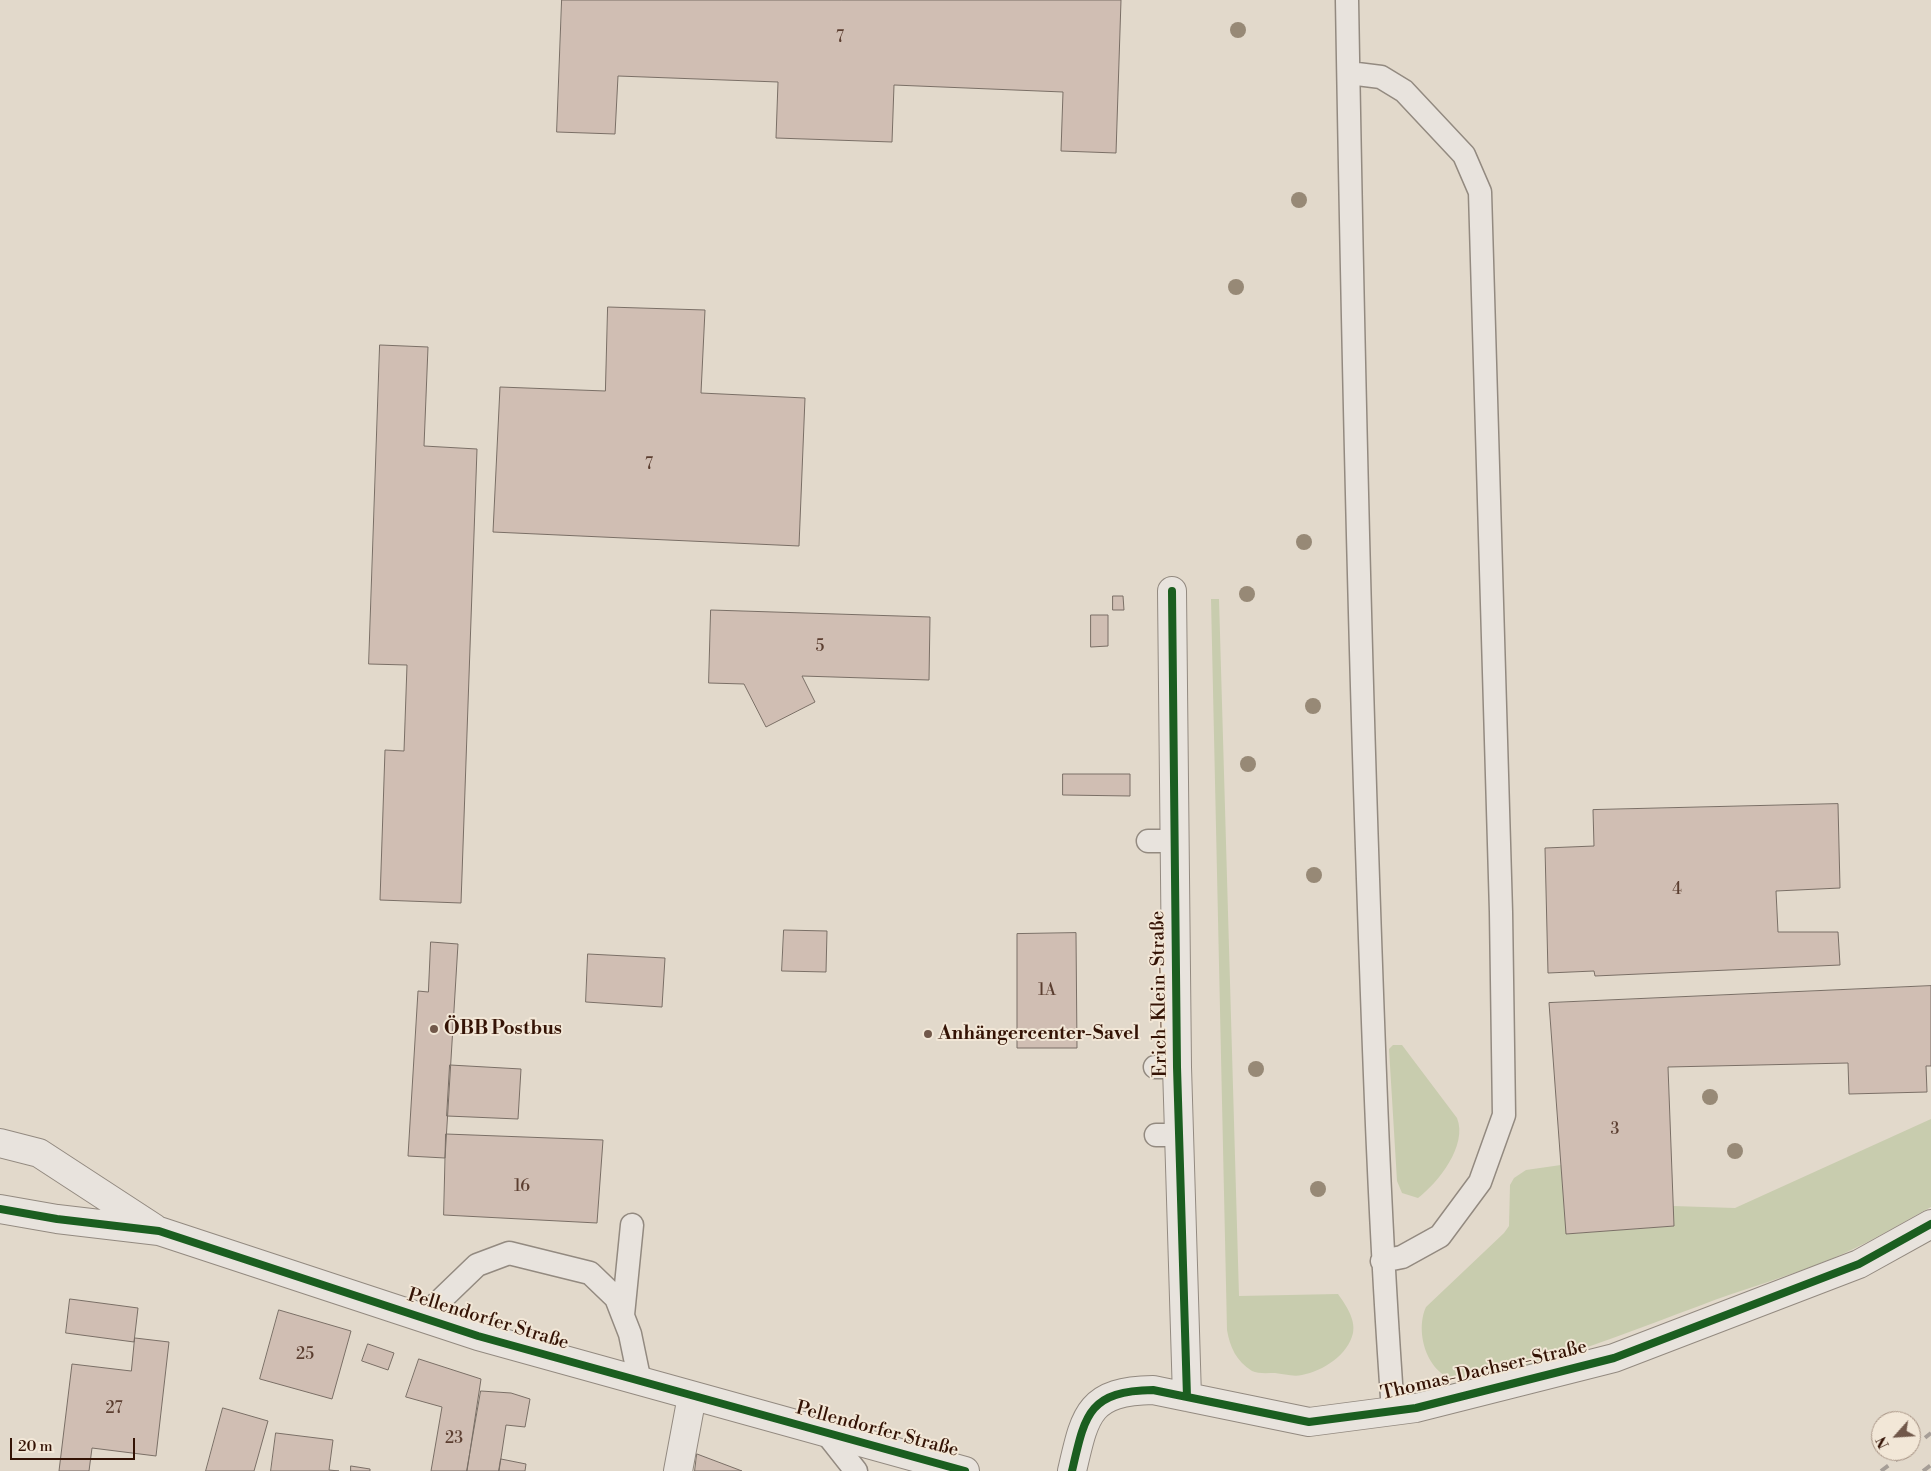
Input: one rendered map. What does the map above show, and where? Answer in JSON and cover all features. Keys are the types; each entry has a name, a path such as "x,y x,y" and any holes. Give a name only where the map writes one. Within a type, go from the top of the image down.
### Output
{"street":[{"name":"Erich-Klein-Straße","path":"1172,591 1161,841 1168,1135 1187,1397"},
{"name":"Pellendorfer Straße","path":"0,1143 39,1153 159,1231"},
{"name":"Pellendorfer Straße","path":"0,1209 57,1219 159,1231 422,1318 640,1382 965,1471"},
{"name":"Thomas-Dachser-Straße","path":"1072,1471 1083,1423 1093,1408 1111,1395 1130,1390 1153,1390 1308,1422 1416,1408 1614,1358 1859,1264 1931,1224"},
{"path":"678,1471 692,1396"}],"lane":[{"path":"1347,0 1362,712 1382,1261 1393,1411"},
{"path":"1349,72 1381,76 1404,91 1464,155 1480,192 1501,902 1504,1114 1480,1182 1440,1236 1402,1257 1382,1261"},
{"path":"623,1316 632,1226"},
{"path":"422,1318 477,1265 509,1253 590,1273 616,1298 630,1334 640,1382"},
{"path":"826,1433 856,1471"}],"green space":[{"path":"1211,599 1219,599 1239,1296 1338,1294 1349,1312 1354,1328 1346,1348 1334,1361 1318,1370 1299,1376 1252,1371 1238,1358 1230,1342 1227,1330"},
{"path":"1393,1045 1402,1045 1457,1118 1459,1129 1455,1151 1449,1162 1434,1183 1418,1198 1402,1193 1397,1181 1389,1049"},
{"path":"1931,1119 1931,1207 1844,1253 1798,1272 1590,1346 1484,1378 1462,1381 1450,1378 1440,1372 1427,1353 1422,1329 1426,1307 1504,1233 1509,1226 1510,1185 1514,1178 1526,1170 1561,1165 1567,1234 1674,1226 1673,1206 1735,1208"}],"building":[{"path":"562,0 1121,0 1116,153 1061,151 1063,92 894,85 892,142 776,138 778,82 618,76 615,134 557,132"},
{"path":"608,307 705,310 701,393 805,398 799,546 493,532 500,387 605,391"},
{"path":"380,345 428,347 424,446 477,449 461,903 380,900 385,750 404,751 407,665 369,664"},
{"path":"1113,596 1123,596 1124,610 1113,610"},
{"path":"711,610 930,617 929,680 802,676 815,702 766,727 744,684 709,683"},
{"path":"1091,615 1108,615 1108,646 1091,647"},
{"path":"1063,774 1130,774 1130,796 1063,795"},
{"path":"1838,804 1840,888 1776,891 1778,932 1838,932 1840,965 1595,976 1594,971 1548,973 1545,848 1594,846 1593,810"},
{"path":"784,930 827,931 826,972 782,971"},
{"path":"1076,933 1077,1048 1017,1048 1017,934"},
{"name":"ÖBB Postbus","path":"431,942 458,944 445,1158 408,1156 418,991 428,992"},
{"path":"588,954 665,958 662,1007 586,1002"},
{"path":"1931,986 1931,1066 1926,1066 1927,1092 1849,1094 1848,1063 1668,1067 1674,1226 1566,1234 1549,1003"},
{"path":"450,1065 521,1069 518,1119 447,1116"},
{"path":"446,1134 603,1140 597,1223 444,1215"},
{"path":"70,1299 138,1308 134,1342 66,1333"},
{"path":"279,1310 351,1331 332,1399 260,1379"},
{"path":"135,1338 169,1342 156,1456 92,1448 89,1471 59,1471 72,1364 131,1371"},
{"path":"368,1344 394,1353 388,1370 362,1361"},
{"path":"419,1359 481,1379 467,1471 431,1471 442,1407 406,1397"},
{"path":"481,1391 511,1393 530,1399 525,1427 506,1425 499,1471 467,1471"},
{"path":"223,1408 268,1421 254,1471 206,1471"},
{"path":"276,1433 333,1440 329,1470 339,1471 271,1471"},
{"path":"697,1454 742,1471 695,1471"},
{"path":"501,1459 526,1464 525,1471 499,1471"},
{"path":"351,1466 370,1469 370,1471 351,1471"}],"railway":[{"path":"1921,1441 1931,1433"},
{"path":"1881,1471 1894,1461"},
{"path":"1923,1471 1931,1465"}],"cycle path":[{"path":"1172,591 1177,1067 1187,1397"},
{"path":"0,1209 57,1219 159,1231 478,1336 965,1471"},
{"path":"1072,1471 1086,1421 1102,1401 1115,1395 1131,1391 1153,1390 1309,1422 1416,1408 1614,1358 1859,1264 1931,1224"}],"place":[{"name":"ÖBB Postbus","path":"434,1029"},
{"name":"Anhängercenter-Savel","path":"928,1034"}]}
